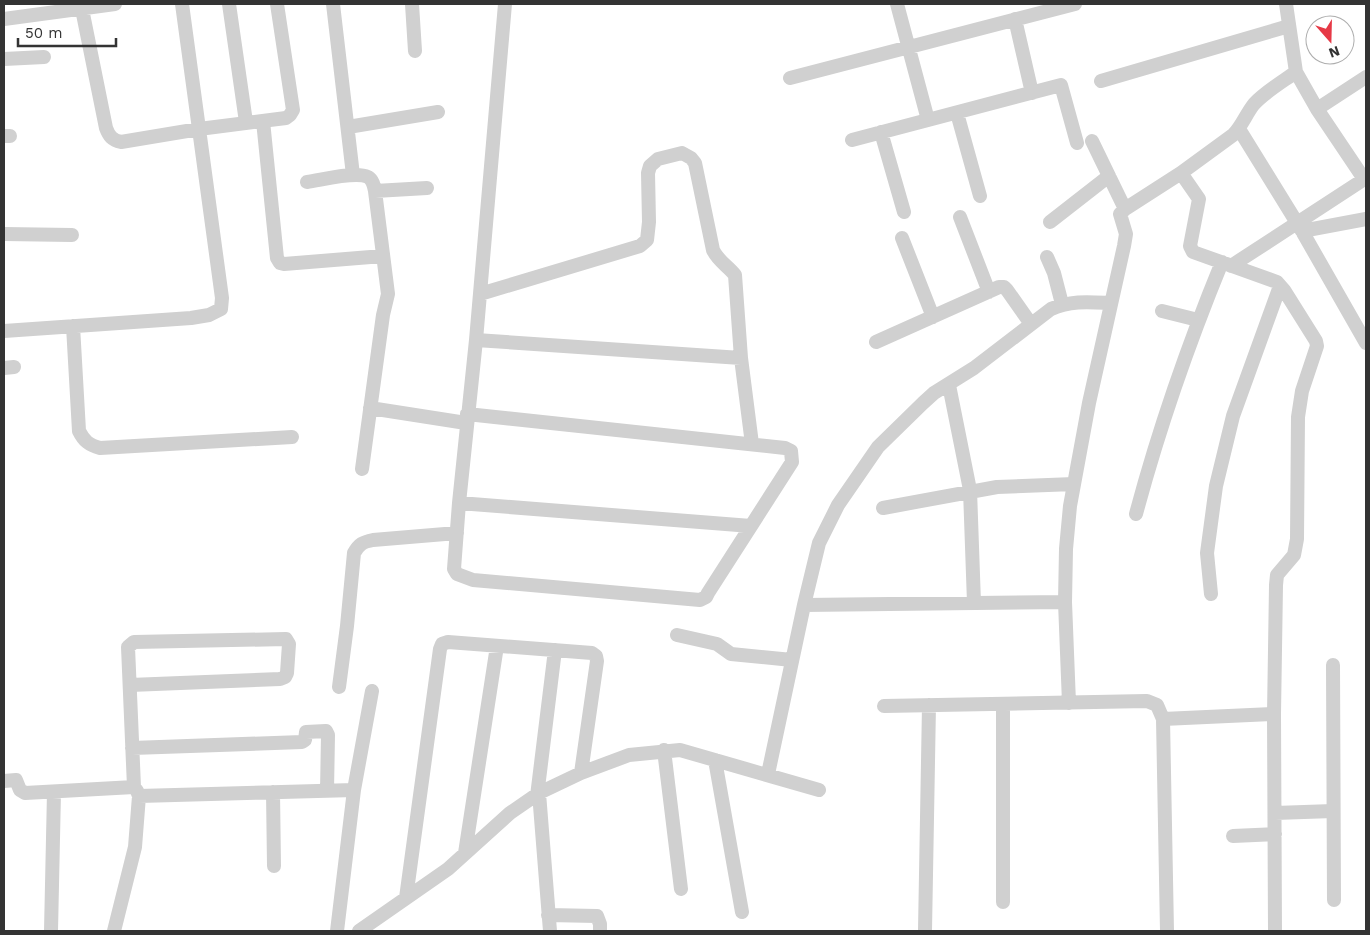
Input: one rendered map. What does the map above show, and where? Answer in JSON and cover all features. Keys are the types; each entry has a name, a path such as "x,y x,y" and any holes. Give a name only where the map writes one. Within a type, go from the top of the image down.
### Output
{"street":[{"path":"4,19 82,6 115,4"},
{"path":"4,331 191,318 209,315 221,309 222,298 182,4"},
{"path":"229,4 246,122"},
{"path":"82,6 108,135 113,140 121,142 246,122 286,118 290,115 293,110 277,4"},
{"path":"333,4 354,175"},
{"path":"412,4 415,51"},
{"path":"370,408 467,418 752,444 785,448 791,451 793,455 792,462 706,597 700,600 473,580 456,574 454,569 459,502 467,418 476,340 505,4"},
{"path":"897,4 928,120"},
{"path":"790,78 1075,4"},
{"path":"1136,514 1152,452 1198,320 1227,264 1299,227 1365,179 1317,109 1296,72 1286,4"},
{"path":"1015,19 1032,93"},
{"path":"1101,81 1289,26"},
{"path":"4,59 44,57"},
{"path":"1069,703 1065,602 1066,549 1070,506 1089,402 1126,234 1120,214 1182,173 1233,135 1258,100 1296,72"},
{"path":"1317,109 1366,77"},
{"path":"852,140 1061,85 1076,143"},
{"path":"348,127 438,112"},
{"path":"957,113 980,196"},
{"path":"263,120 277,258 280,263 383,256"},
{"path":"1239,129 1366,342"},
{"path":"881,132 904,212"},
{"path":"1092,141 1126,209"},
{"path":"480,294 644,243 647,240 649,222 648,174 650,166 658,160 682,154 691,158 695,163 713,250 716,257 730,268 735,275 741,358 752,444"},
{"path":"1182,173 1199,199 1191,249 1193,252 1277,282 1317,346 1302,390 1298,417 1297,539 1294,556 1277,575 1276,585 1274,714 1275,931"},
{"path":"307,182 354,175 367,177 372,181 375,191 388,294 362,468"},
{"path":"1050,222 1109,176"},
{"path":"375,191 427,188"},
{"path":"960,216 989,292"},
{"path":"1299,227 1366,219"},
{"path":"4,234 72,235"},
{"path":"902,238 933,317"},
{"path":"1047,257 1054,273 1062,304"},
{"path":"1211,594 1206,553 1216,486 1233,416 1280,286"},
{"path":"876,342 1004,287 1031,324"},
{"path":"768,774 804,605 820,544 838,505 878,447 900,424 934,394 974,368 1051,309 1062,304 1078,302 1111,303"},
{"path":"1162,311 1198,320"},
{"path":"73,326 78,431 90,445 100,448 292,437"},
{"path":"476,340 741,358"},
{"path":"948,385 971,493 974,603"},
{"path":"883,508 997,487 1074,484"},
{"path":"459,502 751,526"},
{"path":"339,687 348,626 354,553 358,546 363,542 373,540 457,533"},
{"path":"804,605 1065,602"},
{"path":"677,635 717,644 731,654 792,660"},
{"path":"114,931 135,847 136,792 132,748 128,648 130,644 134,642 286,639 289,644 287,673 280,680 130,685"},
{"path":"406,898 442,644 448,642 554,650 592,653 596,656 597,661 581,773"},
{"path":"466,853 497,646"},
{"path":"550,931 538,795 554,650"},
{"path":"1333,665 1334,900"},
{"path":"337,931 354,790 372,691"},
{"path":"884,706 1147,701 1157,705 1163,719 1167,931"},
{"path":"1003,704 1003,902"},
{"path":"925,931 929,705"},
{"path":"1163,719 1274,714"},
{"path":"132,748 302,742 305,740 306,732 326,731 328,735 327,791"},
{"path":"359,931 448,868 510,813 538,795 581,773 629,755 664,750 680,750 819,790"},
{"path":"664,750 681,889"},
{"path":"715,760 742,912"},
{"path":"4,781 16,780 20,790 25,793 354,790"},
{"path":"51,931 54,792"},
{"path":"273,792 274,866"},
{"path":"1275,813 1333,811"},
{"path":"1233,836 1275,834"},
{"path":"548,915 597,916 600,931"}]}
